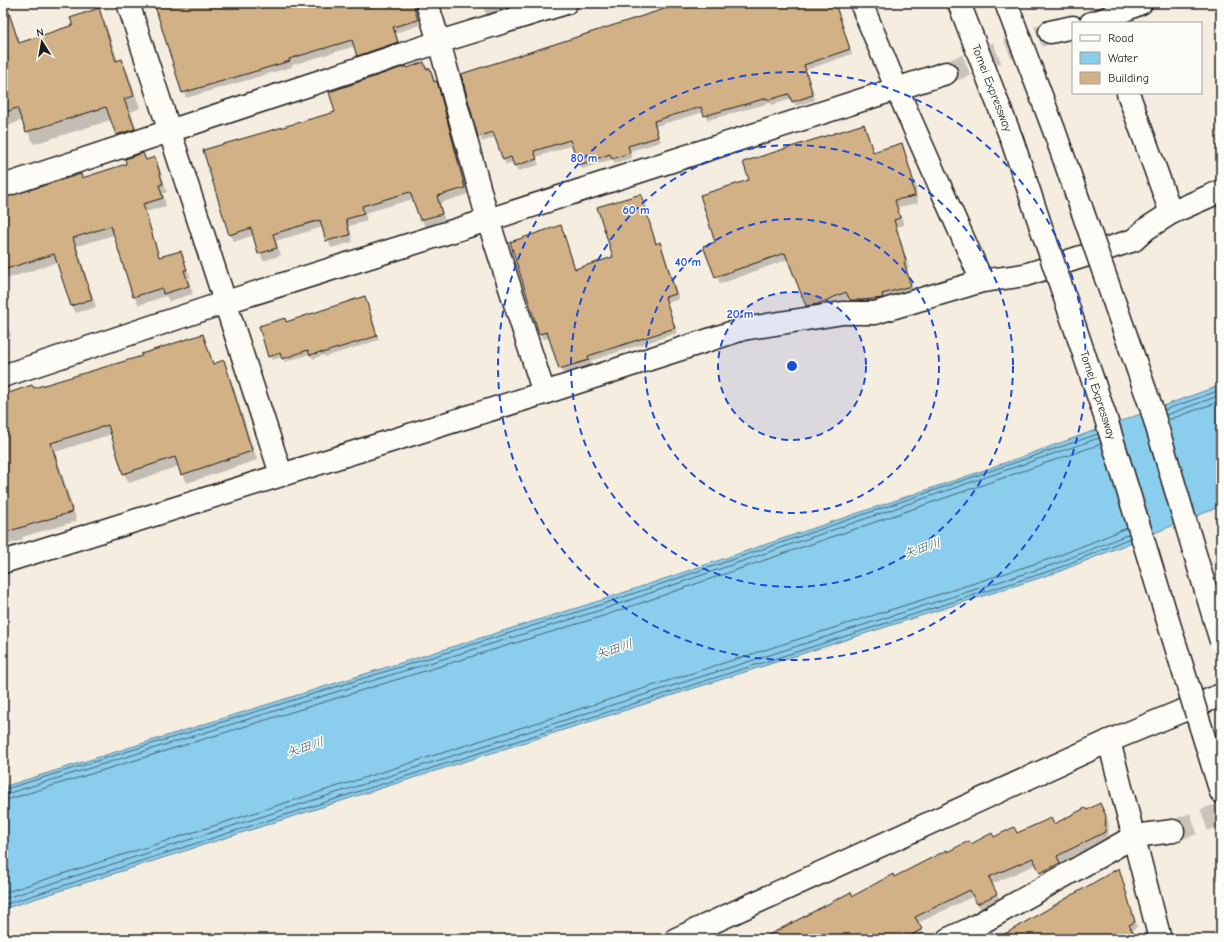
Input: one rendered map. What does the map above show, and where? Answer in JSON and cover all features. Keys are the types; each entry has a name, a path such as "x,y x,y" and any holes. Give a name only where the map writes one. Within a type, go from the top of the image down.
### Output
{"main road":[{"path":"128,3 281,474"},
{"path":"427,3 488,220 544,393"},
{"path":"3,186 439,42 566,3"},
{"path":"860,3 982,282"},
{"name":"Tomei Expressway","path":"959,3 1012,140 1105,416 1221,792"},
{"path":"1006,3 1054,130 1151,407 1221,641"},
{"path":"1098,17 1140,3"},
{"path":"1050,32 1072,27"},
{"path":"3,376 226,302 488,220 946,73"},
{"path":"1128,94 1170,213"},
{"path":"3,562 544,393 743,329 843,313 875,313 982,282 1024,275 1134,240 1146,229 1170,213 1221,191"},
{"path":"676,939 1109,741 1221,695"},
{"path":"1109,741 1135,836 1160,939"},
{"path":"948,939 972,928 1135,836 1173,831"}],"water":[{"name":"矢田川","path":"1221,385 1221,506 1058,572 3,909 3,787 599,601 985,470"}],"building":[{"path":"154,3 413,3 418,20 393,27 398,42 357,56 352,40 289,59 290,61 182,93"},
{"path":"683,3 835,3 850,49 804,65 813,95 792,102 789,94 768,100 767,98 704,116 701,107 654,121 658,137 628,146 630,153 612,159 610,154 579,165 570,140 534,151 537,159 514,166 511,157 503,160 493,132 478,137 461,74"},
{"path":"7,7 19,43 73,25 70,18 99,8 116,61 122,59 134,96 124,99 135,129 116,135 106,107 26,132 17,108 3,113 3,8"},
{"path":"424,62 426,69 430,68 434,82 437,81 465,188 437,196 442,214 420,220 410,192 362,206 364,214 346,219 350,235 326,241 320,220 273,234 277,248 258,254 251,228 229,235 203,150 335,112 329,92 406,66 407,68"},
{"path":"864,124 873,152 902,143 914,183 912,183 915,196 895,200 900,218 894,220 906,261 904,262 911,286 882,294 883,298 850,300 846,292 818,304 806,306 785,253 715,277 703,246 715,242 700,195 749,180 743,162"},
{"path":"143,153 146,160 155,157 163,184 159,185 163,198 143,204 159,257 181,251 187,270 184,270 189,286 163,294 162,288 133,297 111,226 73,238 92,299 71,306 54,254 3,270 3,198 81,174 82,178 126,164 125,159"},
{"path":"641,194 656,244 660,242 676,294 665,297 675,328 588,356 589,360 559,369 547,332 539,334 510,242 561,225 575,269 613,257 597,207"},
{"path":"365,296 377,336 322,353 310,355 308,350 282,359 280,353 268,357 259,326 285,318 286,322"},
{"path":"203,334 213,364 224,360 252,451 181,475 175,457 123,474 108,425 51,443 72,512 3,533 3,395 32,385 34,388 142,356 141,354"},
{"path":"1100,803 1106,816 1105,832 1057,856 1060,863 1040,873 1033,858 989,877 997,894 977,904 970,890 915,917 922,929 905,939 761,939 851,892 853,896 893,874 894,877 947,850 947,852 969,841 971,844 992,833 994,837 1014,827 1017,833 1051,818 1054,824 1085,808 1087,810"},
{"path":"1119,868 1135,922 1129,925 1137,939 996,939"}],"tunnel":[{"path":"946,73 1050,32"},
{"path":"1173,831 1221,814"}]}
